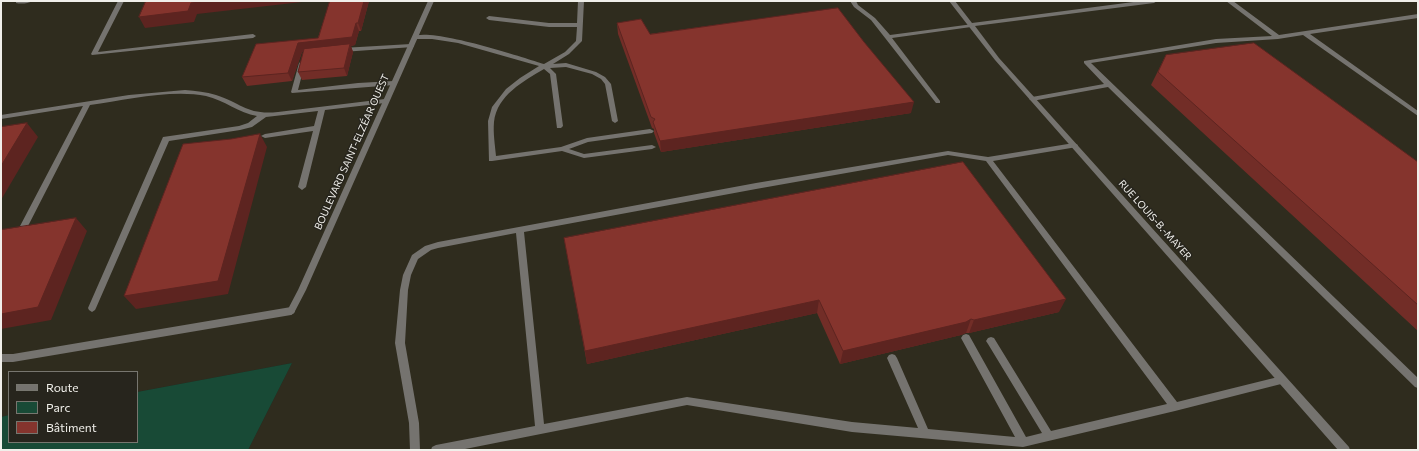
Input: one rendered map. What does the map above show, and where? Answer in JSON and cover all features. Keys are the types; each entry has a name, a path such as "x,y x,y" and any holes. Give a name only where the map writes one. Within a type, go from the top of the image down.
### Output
{"street":[{"path":"18,2 29,1"},
{"path":"121,1 94,54 254,36"},
{"name":"BOULEVARD SAINT-ELZÉAR OUEST","path":"13,358 291,311 302,290 385,101 431,1"},
{"path":"581,1 579,41 568,53 522,79 508,90 495,107 491,121 492,159 562,149 587,140 650,131"},
{"path":"853,1 856,6 873,19 938,102"},
{"name":"RUE LOUIS-B.-MAYER","path":"952,1 997,59 1345,450"},
{"path":"888,37 1154,1"},
{"path":"1229,1 1278,37"},
{"path":"1418,16 1278,37 1216,41 1086,62 1109,86 1418,384"},
{"path":"489,18 549,25 580,25"},
{"path":"1304,33 1418,114"},
{"path":"415,37 432,37 459,41 545,66 566,65 594,73 603,78 608,84 615,121"},
{"path":"336,51 411,46"},
{"path":"304,54 294,92 358,85 394,83"},
{"path":"545,66 553,74 559,126"},
{"path":"1032,98 1109,86"},
{"path":"1,117 88,103 162,94 196,92 214,95 249,112 264,115 385,101"},
{"path":"23,228 88,103"},
{"path":"302,188 322,108"},
{"path":"92,308 166,139 240,128 250,125 264,115"},
{"path":"265,136 317,128"},
{"path":"415,450 414,423 400,343 404,290 415,257 428,248 748,188 948,153 988,159 1074,145"},
{"path":"562,149 584,156 652,147"},
{"path":"988,159 1175,407"},
{"path":"520,230 540,430"},
{"path":"966,338 1023,442"},
{"path":"991,340 1049,436"},
{"path":"1,358 13,358"},
{"path":"1,363 13,358"},
{"path":"892,358 925,433"},
{"path":"436,450 687,401 852,427 1023,442 1175,407 1282,380"}],"shaded area":[{"path":"1,1 1418,1 1418,450 248,450 292,363 138,392 138,371 8,371 8,415 1,417"}],"green space":[{"path":"292,363 248,450 1,450 1,417 8,415 8,443 138,443 138,392"}],"building":[{"path":"146,1 210,1 191,3 188,11 139,17"},
{"path":"330,1 364,1 358,23 356,23 352,37 298,43 288,73 242,77 256,44 318,38"},
{"path":"838,8 914,102 660,141 653,122 655,119 651,117 617,23 641,19 650,34"},
{"path":"1254,43 1418,162 1418,305 1158,72 1166,55"},
{"path":"350,44 344,68 298,72 304,49"},
{"path":"27,123 1,166 1,127"},
{"path":"260,134 218,281 124,296 183,144 231,139"},
{"path":"963,162 1066,299 974,320 971,319 966,322 843,351 819,300 585,351 564,238"},
{"path":"76,218 38,307 1,314 1,230"}]}
